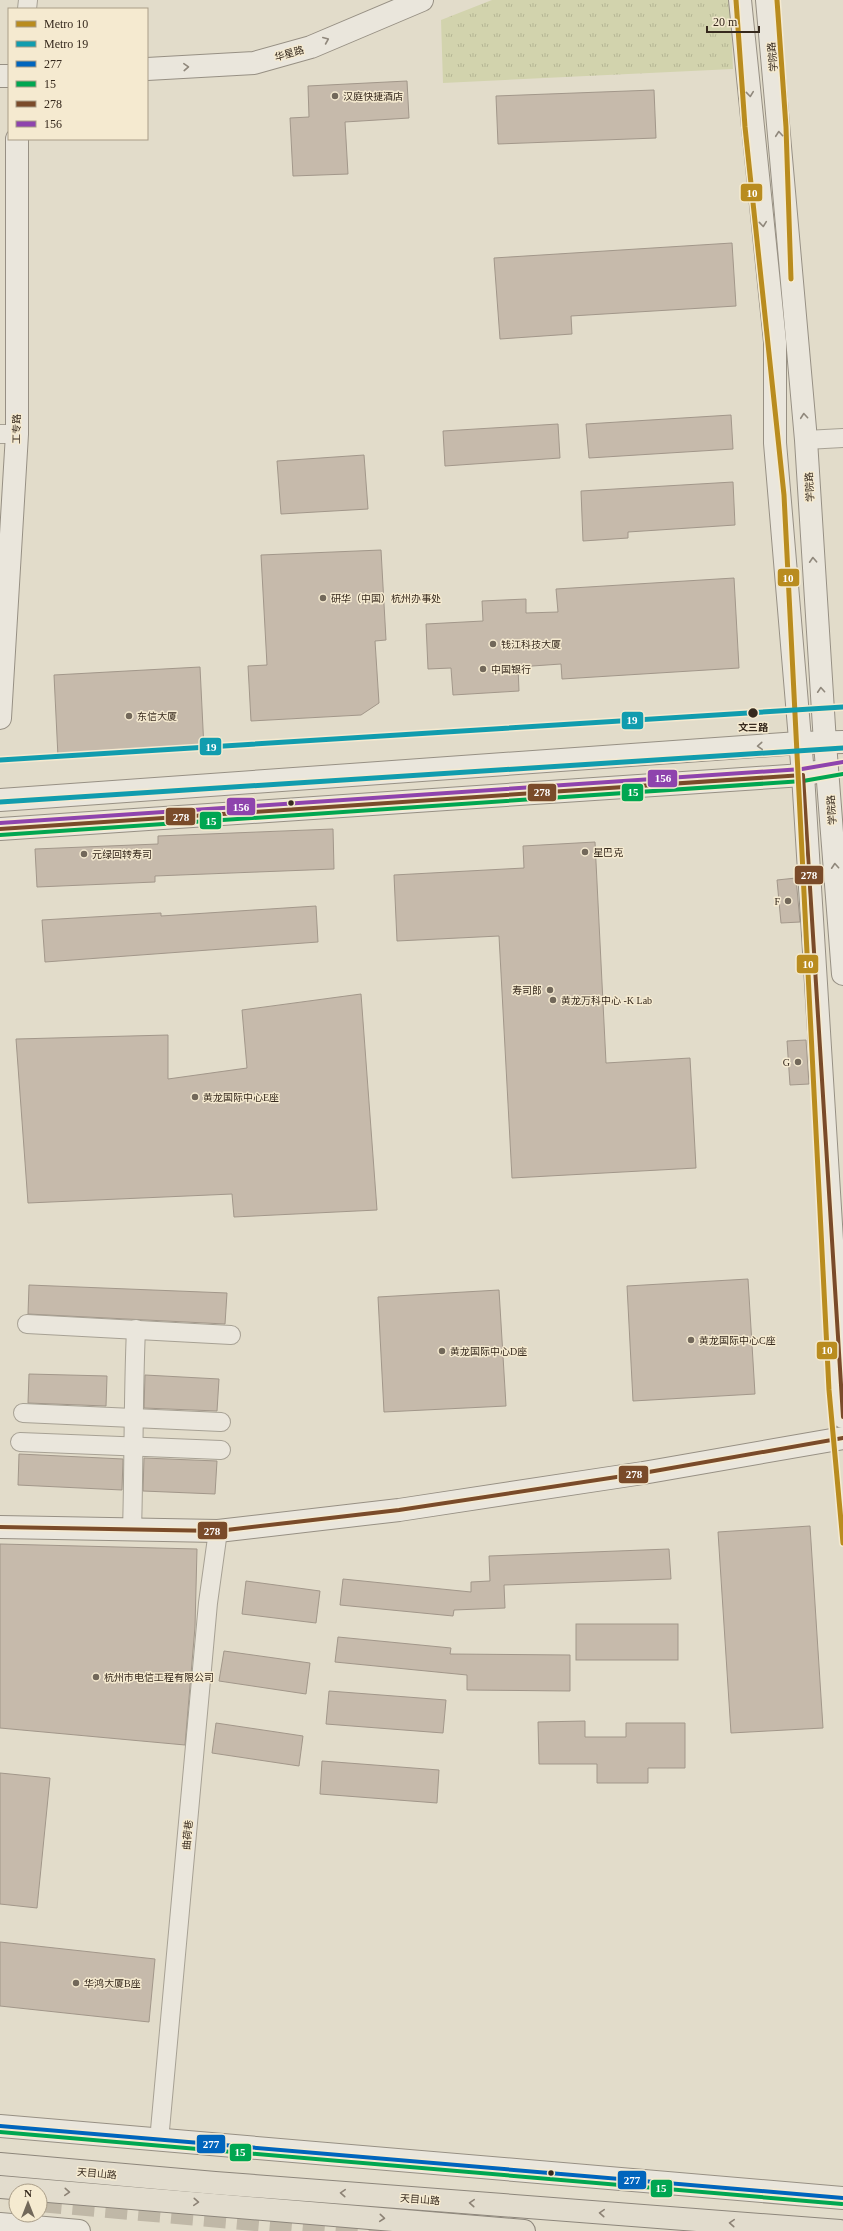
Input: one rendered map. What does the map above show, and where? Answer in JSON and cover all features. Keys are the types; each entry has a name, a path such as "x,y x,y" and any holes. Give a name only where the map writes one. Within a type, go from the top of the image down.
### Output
{"main road":[{"name":"华星路","path":"148,69 254,63 311,47 422,0"},
{"path":"740,0 775,342 775,443 802,775 843,1416"},
{"name":"学院路","path":"767,0 834,742 843,974"},
{"name":"工专路","path":"0,718 18,140"},
{"path":"0,800 799,743 834,742"},
{"path":"0,829 802,775 836,769"},
{"path":"0,1527 218,1530 399,1510 643,1473 843,1438"},
{"path":"0,2126 159,2141 843,2198"},
{"name":"天目山路","path":"0,2164 215,2183 840,2231"},
{"path":"0,2187 524,2231"},
{"path":"0,2224 78,2231"}],"street":[{"path":"806,440 843,438"},
{"path":"27,1324 231,1335"},
{"path":"132,1530 135,1447 133,1417 136,1329"},
{"path":"23,1413 221,1422"},
{"path":"20,1442 221,1450"},
{"name":"曲荷巷","path":"159,2141 207,1611 218,1530"}],"green space":[{"path":"492,0 730,0 733,69 443,83 441,20"}],"building":[{"path":"407,81 409,118 345,122 348,174 293,176 290,118 309,117 308,86"},
{"path":"654,90 656,138 498,144 496,96"},
{"path":"732,243 736,306 571,316 572,334 500,339 494,258"},
{"path":"731,415 733,449 589,458 586,424"},
{"path":"558,424 560,458 445,466 443,431"},
{"path":"364,455 368,509 281,514 277,461"},
{"path":"733,482 735,525 628,532 628,538 583,541 581,491"},
{"path":"381,550 386,640 375,641 379,703 361,715 251,721 248,666 267,665 261,555"},
{"path":"734,578 739,668 562,679 561,664 518,667 519,691 453,695 451,668 428,669 426,624 483,621 482,601 526,599 526,613 558,612 556,589"},
{"name":"东信大厦","path":"200,667 204,749 58,757 54,675"},
{"path":"333,829 334,869 155,876 155,882 37,887 35,849 158,844 158,836"},
{"name":"黄龙万科中心 -K Lab","path":"595,842 606,1063 690,1058 696,1168 512,1178 499,936 397,941 394,875 524,868 523,846"},
{"name":"F","path":"796,878 800,922 781,923 777,880"},
{"path":"316,906 318,942 45,962 42,920 161,913 161,916"},
{"name":"黄龙国际中心E座","path":"361,994 377,1210 234,1217 232,1194 28,1203 16,1039 168,1035 168,1079 247,1068 242,1010"},
{"name":"G","path":"806,1040 809,1084 790,1085 787,1041"},
{"name":"黄龙国际中心C座","path":"748,1279 755,1394 633,1401 627,1286"},
{"path":"29,1285 227,1293 225,1324 28,1314"},
{"name":"黄龙国际中心D座","path":"499,1290 506,1406 384,1412 378,1297"},
{"path":"29,1374 107,1376 106,1406 28,1403"},
{"path":"145,1375 219,1379 217,1411 144,1408"},
{"path":"19,1454 123,1459 122,1490 18,1485"},
{"path":"144,1458 217,1461 215,1494 143,1491"},
{"path":"810,1526 823,1728 731,1733 718,1532"},
{"name":"杭州市电信工程有限公司","path":"0,1544 197,1549 195,1627 185,1745 0,1728"},
{"path":"669,1549 671,1579 504,1585 505,1608 454,1610 453,1616 340,1605 343,1579 471,1592 471,1582 490,1581 489,1556"},
{"path":"246,1581 320,1591 316,1623 242,1614"},
{"path":"576,1624 678,1624 678,1660 576,1660"},
{"path":"338,1637 451,1648 450,1654 570,1655 570,1691 467,1690 467,1675 335,1662"},
{"path":"224,1651 310,1663 306,1694 219,1681"},
{"path":"329,1691 446,1700 443,1733 326,1724"},
{"path":"585,1721 585,1737 626,1737 626,1723 685,1723 685,1768 648,1768 648,1783 597,1783 597,1764 539,1764 538,1722"},
{"path":"216,1723 303,1736 299,1766 212,1753"},
{"path":"322,1761 439,1770 437,1803 320,1794"},
{"path":"0,1773 50,1778 37,1908 0,1904"},
{"name":"华鸿大厦B座","path":"0,1942 155,1959 149,2022 0,2006"}],"tunnel":[{"path":"48,2202 379,2231"}],"metro line":[{"name":"10","path":"736,0 745,127 784,495 829,1390 843,1543"},
{"name":"10","path":"777,0 786,127 791,279"},
{"name":"19","path":"0,760 843,707"},
{"name":"19","path":"0,802 843,748"}],"transit line":[{"name":"156","path":"0,823 802,769 843,762"},
{"name":"15","path":"0,835 803,781 843,774"},
{"name":"278","path":"0,829 803,775 843,1417"},
{"name":"278","path":"0,1527 218,1531 399,1510 643,1473 843,1438"},
{"name":"277","path":"0,2126 843,2198"},
{"name":"15","path":"0,2132 842,2204"}],"place":[{"name":"汉庭快捷酒店","path":"335,96"},
{"name":"研华（中国）杭州办事处","path":"323,598"},
{"name":"钱江科技大厦","path":"493,644"},
{"name":"中国银行","path":"483,669"},
{"name":"文三路","path":"753,713"},
{"name":"东信大厦","path":"129,716"},
{"name":"星巴克","path":"585,852"},
{"name":"元绿回转寿司","path":"84,854"},
{"name":"F","path":"788,901"},
{"name":"寿司郎","path":"550,990"},
{"name":"黄龙万科中心 -K Lab","path":"553,1000"},
{"name":"G","path":"798,1062"},
{"name":"黄龙国际中心E座","path":"195,1097"},
{"name":"黄龙国际中心C座","path":"691,1340"},
{"name":"黄龙国际中心D座","path":"442,1351"},
{"name":"杭州市电信工程有限公司","path":"96,1677"},
{"name":"华鸿大厦B座","path":"76,1983"}]}
